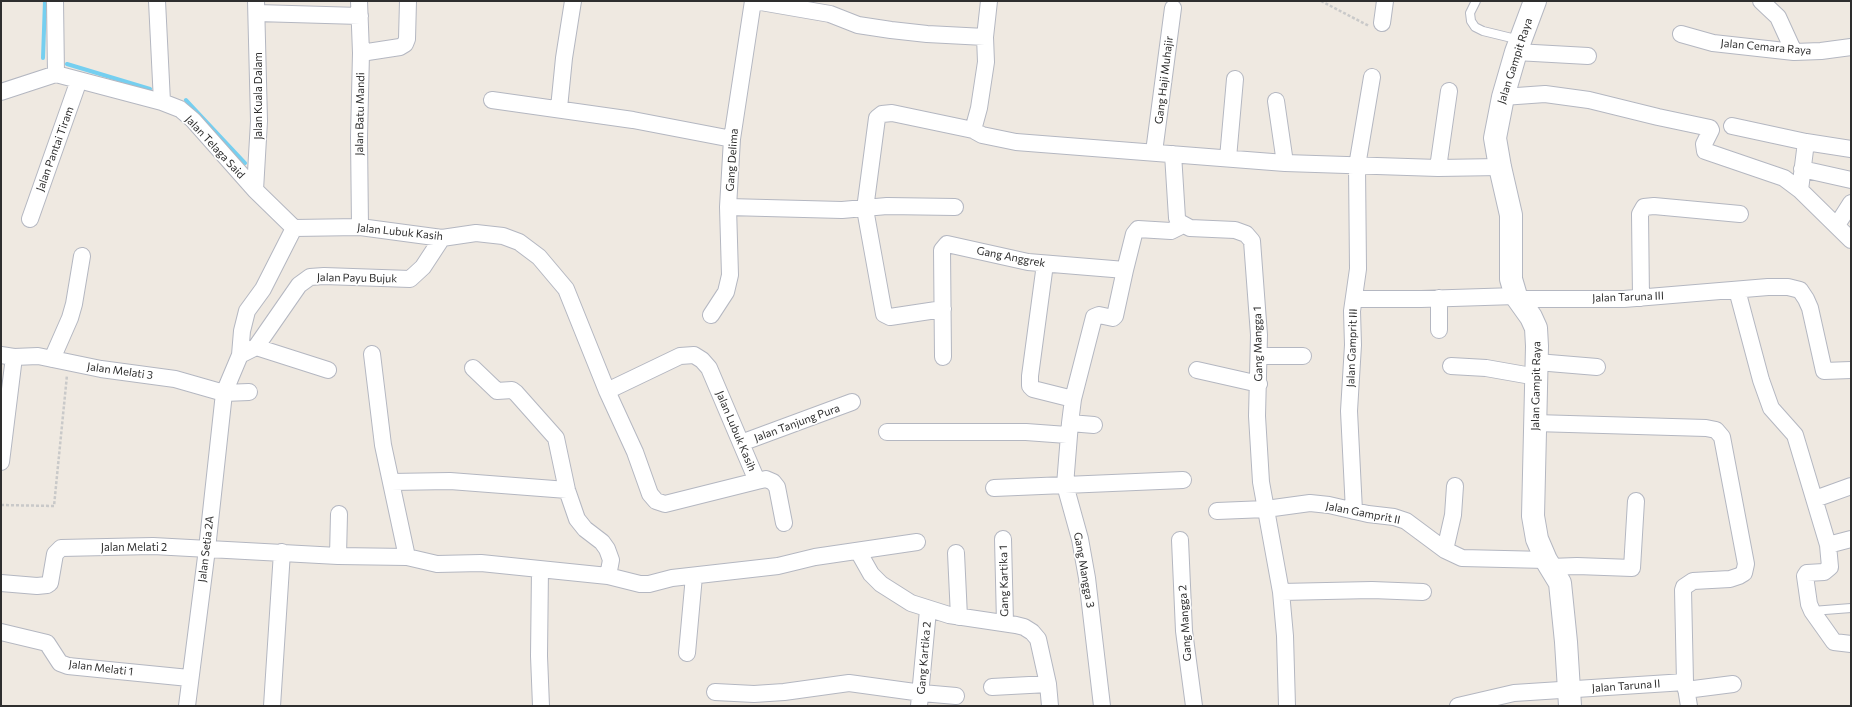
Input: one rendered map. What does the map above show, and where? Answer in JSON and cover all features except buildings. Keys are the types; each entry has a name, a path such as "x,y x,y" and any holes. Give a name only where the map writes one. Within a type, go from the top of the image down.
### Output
{"street":[{"path":"1,92 56,74 54,1"},
{"path":"157,1 162,102"},
{"path":"361,53 400,47 405,44 407,39 408,1"},
{"path":"559,108 564,58 573,1"},
{"path":"754,1 830,8 858,25 927,34 985,37"},
{"name":"Gang Delima","path":"711,315 726,292 730,275 728,208 732,139 754,1"},
{"path":"973,130 979,108 986,62 985,37 989,1"},
{"path":"1382,23 1385,1"},
{"name":"Jalan Gampit Raya","path":"1535,1 1518,46 1503,97 1495,138 1511,215 1511,279 1518,297 1532,317 1536,328 1537,370 1533,516 1537,539 1548,563 1560,583 1566,642 1569,698"},
{"path":"1761,1 1778,17 1794,52"},
{"path":"257,7 360,8"},
{"name":"Jalan Kuala Dalam","path":"255,190 259,121 257,7"},
{"name":"Jalan Batu Mandi","path":"360,8 360,227"},
{"name":"Gang Haji Muhajir","path":"1154,152 1173,8"},
{"name":"Jalan Cemara Raya","path":"1681,34 1714,43 1794,52 1821,51 1851,46"},
{"path":"1518,46 1588,56"},
{"name":"Jalan Telaga Said","path":"56,74 162,102 180,109 193,120 255,190 294,228"},
{"path":"1354,299 1358,269 1357,166 1372,77"},
{"path":"1228,158 1235,79"},
{"name":"Jalan Pantai Tiram","path":"30,219 79,80"},
{"path":"1438,168 1449,91"},
{"path":"1503,97 1545,94 1589,100 1658,118 1710,128 1711,130 1704,144 1705,150 1784,178 1800,190 1851,240"},
{"path":"492,100 559,108 732,139"},
{"path":"1276,101 1285,163"},
{"path":"943,309 890,317 884,314 865,209 877,118 882,114 892,113 973,130 982,135 1016,142 1285,163 1438,168 1500,167"},
{"path":"1732,126 1806,142 1851,149"},
{"path":"1800,190 1806,142"},
{"path":"1125,270 1134,234 1138,229 1171,231 1183,225 1177,218 1173,154"},
{"path":"1802,169 1851,180"},
{"path":"1837,226 1851,202"},
{"path":"728,208 842,210 887,206 955,206"},
{"path":"1641,298 1640,214 1644,207 1654,206 1740,214"},
{"name":"Gang Mangga 1","path":"1183,225 1190,228 1235,230 1246,234 1252,241 1259,335 1258,424 1261,482 1281,592 1285,636 1287,706"},
{"name":"Jalan Lubuk Kasih","path":"294,228 360,227 442,238 476,233 503,236 519,242 540,257 566,289 607,391 635,452 650,494 656,502 665,504 757,481 709,368 702,360 694,355 680,356 607,391"},
{"path":"240,355 242,331 247,311 263,289 294,228"},
{"name":"Jalan Payu Bujuk","path":"240,355 256,347 299,285 310,277 324,276 410,279 423,267 442,238"},
{"name":"Gang Anggrek","path":"943,357 942,250 946,244 1028,262 1125,270"},
{"path":"52,359 70,318 74,304 82,256"},
{"path":"1045,264 1030,376 1030,386 1033,390 1073,399"},
{"name":"Gang Mangga 3","path":"1102,706 1087,578 1080,539 1065,485 1068,429 1073,399 1094,317 1099,315 1113,318 1115,316 1125,270"},
{"name":"Jalan Taruna III","path":"1518,297 1641,298 1768,286 1788,287 1800,290 1810,308 1824,372 1851,370"},
{"path":"1737,290 1766,394 1771,408 1795,435 1828,545 1830,567 1824,572 1807,573 1804,576 1812,611 1834,642 1851,644"},
{"name":"Jalan Gamprit III","path":"1354,511 1349,411 1353,345 1352,311 1354,299 1518,297"},
{"path":"1439,330 1440,298"},
{"path":"256,347 328,370"},
{"path":"372,354 383,445 407,558"},
{"name":"Jalan Setia 2A","path":"187,706 207,549 224,393 240,355"},
{"path":"1,462 8,356"},
{"name":"Jalan Melati 3","path":"8,356 28,356 52,359 68,363 175,379 224,393 249,392"},
{"path":"1259,356 1303,356"},
{"path":"1451,366 1537,370 1597,367"},
{"path":"473,368 497,391 512,390 516,393 556,438 567,490 577,519 585,529 602,542 607,549 611,560 608,576"},
{"path":"1197,370 1259,384"},
{"name":"Jalan Tanjung Pura","path":"741,443 852,402"},
{"path":"1535,423 1706,428 1716,430 1722,437 1746,564 1744,573 1739,576 1730,579 1693,581 1684,587 1686,686 1689,706"},
{"path":"887,432 1026,432 1068,429 1094,425"},
{"path":"757,481 766,479 773,482 777,487 784,522"},
{"path":"994,488 1182,480"},
{"path":"391,482 450,481 567,490"},
{"path":"1445,550 1453,515 1455,486"},
{"path":"1815,499 1851,486"},
{"name":"Jalan Gamprit II","path":"1217,510 1266,509 1310,503 1329,505 1354,511 1394,517 1406,522 1445,550 1462,558 1577,566 1632,568 1636,501"},
{"path":"338,556 339,514"},
{"name":"Gang Kartika 1","path":"1003,539 1004,623"},
{"path":"1828,545 1851,539"},
{"name":"Gang Mangga 2","path":"1180,540 1184,631 1194,706"},
{"name":"Jalan Melati 2","path":"1,583 37,586 47,585 50,583 54,554 61,548 153,546 338,556 407,558 437,564 481,563 608,576 645,584 672,578 778,566 815,557 917,542"},
{"path":"858,551 872,574 881,584 911,603 928,610 958,617 1024,627 1032,632 1038,639 1048,684 1050,706"},
{"path":"272,706 282,552"},
{"path":"956,553 958,617"},
{"path":"540,569 539,656 541,706"},
{"path":"687,653 694,576"},
{"path":"1281,592 1372,590 1423,592"},
{"name":"Gang Kartika 2","path":"921,700 928,610"},
{"name":"Jalan Melati 1","path":"1,632 47,643 60,663 68,666 190,678"},
{"path":"715,692 754,694 784,692 849,683 921,700 956,696"},
{"path":"992,687 1048,684"},
{"name":"Jalan Taruna II","path":"1458,706 1514,693 1569,698 1686,686 1733,684"}],"lane":[{"path":"1476,1 1470,13 1471,21 1475,27 1518,46"},
{"path":"1812,611 1851,608"}],"path":[{"path":"1321,1 1372,27 1378,27 1382,23"},
{"path":"1,505 54,506 68,363"}],"waterway":[{"path":"43,58 45,1"},
{"path":"67,64 150,89"},
{"path":"186,100 245,163"}]}
